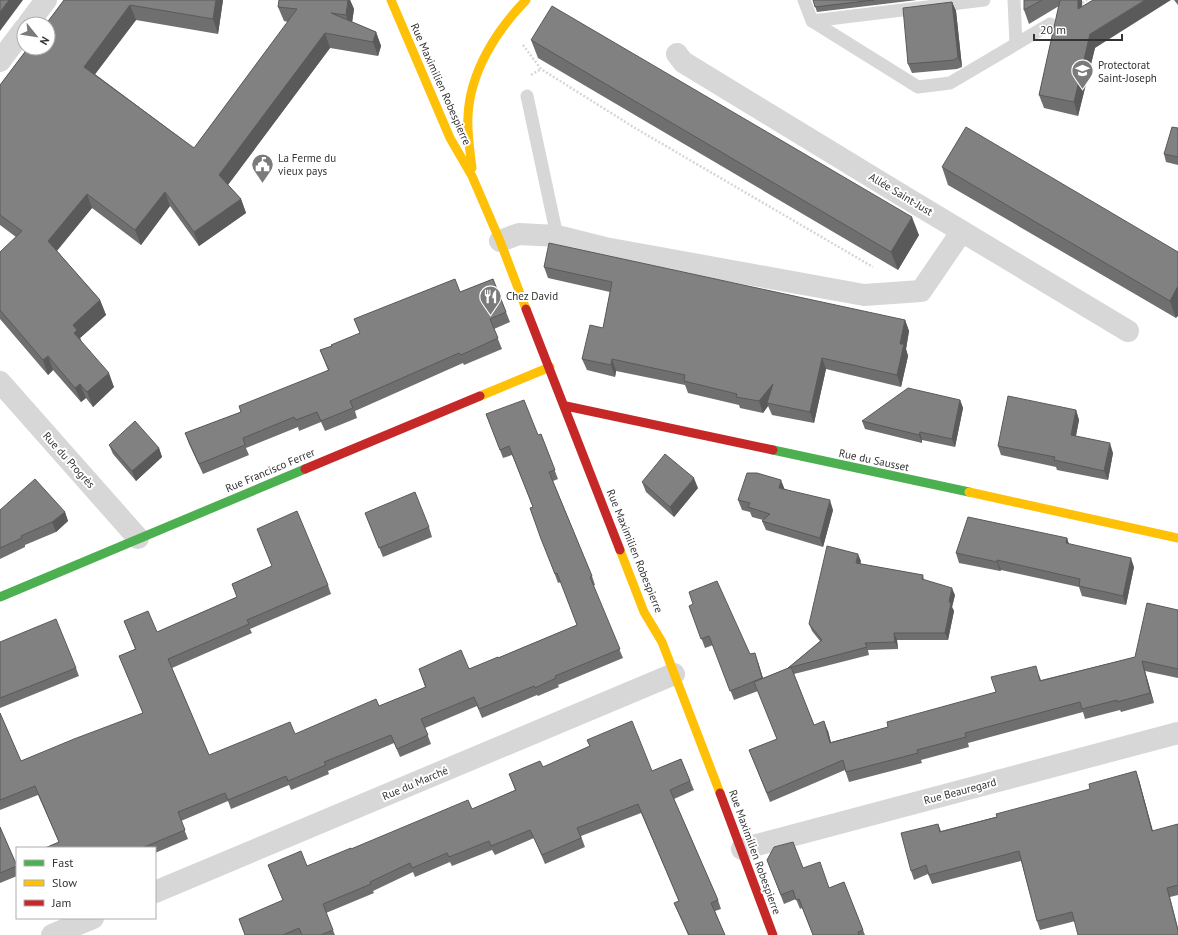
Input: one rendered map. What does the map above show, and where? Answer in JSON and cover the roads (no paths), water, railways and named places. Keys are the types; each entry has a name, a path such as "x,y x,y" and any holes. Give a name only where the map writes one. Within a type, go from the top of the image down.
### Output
{"street":[{"path":"34,16 46,0"},
{"name":"Rue Maximilien Robespierre","path":"392,0 450,138 472,176 500,240 566,406 644,612 662,642 742,849 773,935"},
{"name":"Rue Maximilien Robespierre","path":"472,176 468,131 468,111 474,85 482,61 494,39 508,19 526,0"},
{"name":"Rue Maximilien Robespierre","path":"518,7 534,0"},
{"path":"0,61 16,40"},
{"name":"Allée Saint-Just","path":"677,54 683,62 1128,331"},
{"path":"500,240 519,234 557,236 605,248 864,295 921,291 962,231"},
{"name":"Rue Francisco Ferrer","path":"0,597 550,367"},
{"name":"Rue du Progrès","path":"0,382 138,538"},
{"name":"Rue du Sausset","path":"566,406 1178,538"},
{"name":"Rue du Marché","path":"156,892 674,674"},
{"name":"Rue Beauregard","path":"742,849 1178,733"},
{"path":"52,935 91,919"}],"lane":[{"path":"804,0 812,21 918,87 950,83 1050,24"},
{"path":"812,21 984,0"},
{"path":"1014,0 1016,44"},
{"path":"527,96 557,236"}],"place":[{"name":"Protectorat Saint-Joseph","path":"1082,90"},
{"name":"La Ferme du vieux pays","path":"263,184"},
{"name":"Chez David","path":"490,316"}]}
